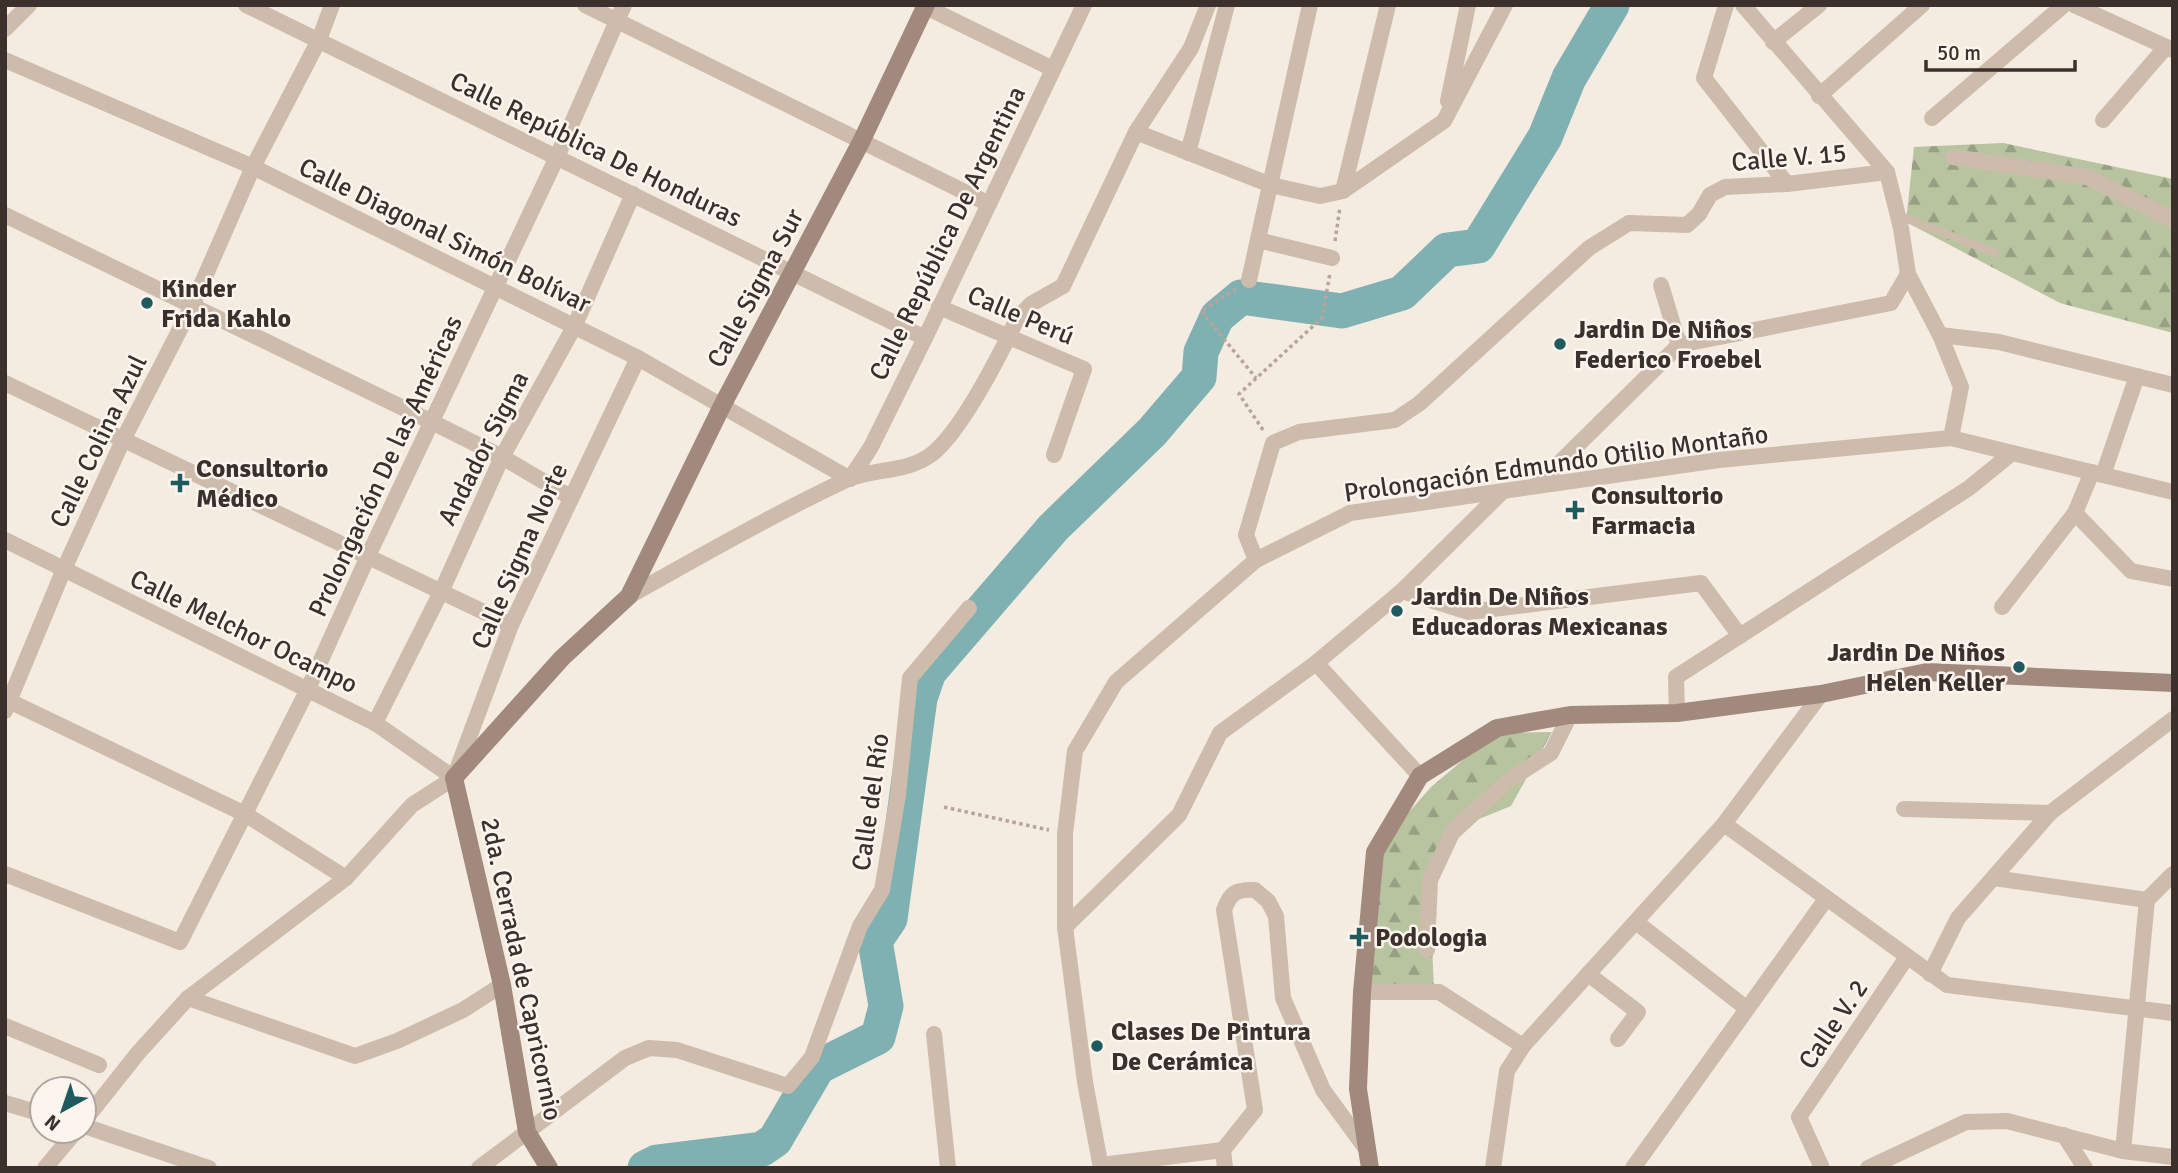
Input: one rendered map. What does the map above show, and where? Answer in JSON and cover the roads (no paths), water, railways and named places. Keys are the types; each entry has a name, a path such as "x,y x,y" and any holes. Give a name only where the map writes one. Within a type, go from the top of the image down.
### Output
{"main road":[{"name":"Calle Sigma Sur","path":"629,596 723,404 861,142 924,6"},
{"path":"454,778 562,658 629,596"},
{"path":"1369,1159 1358,1089 1362,992 1375,852 1420,776 1497,728 1570,715 1677,713 1821,694 1927,673 2173,683"},
{"name":"2da. Cerrada de Capricornio","path":"454,778 502,985 527,1132 549,1168"}],"street":[{"path":"5,29 29,5"},
{"name":"Calle República De Honduras","path":"246,5 925,338"},
{"name":"Calle Colina Azul","path":"7,704 64,569 124,438 192,306 253,167 319,40 332,5"},
{"path":"584,5 620,13 861,142 989,204"},
{"name":"Calle República De Argentina","path":"850,479 871,447 925,338 1084,5"},
{"path":"629,596 780,513 850,479 912,466 933,453 955,429 1017,319 1031,304 1063,285 1136,132 1191,48 1208,5"},
{"path":"1188,153 1227,5"},
{"path":"1249,281 1310,5"},
{"path":"1343,191 1388,5"},
{"path":"1444,121 1468,5"},
{"path":"1136,132 1271,185 1320,196 1343,191 1444,121 1505,5"},
{"path":"1726,5 1704,78 1787,184"},
{"path":"1743,5 1887,172 1898,215 1908,274 1940,334 1961,387 1951,438"},
{"path":"1773,42 1819,5"},
{"path":"1819,96 1922,5"},
{"path":"1932,118 2064,5"},
{"path":"2074,5 2169,49 2104,120"},
{"path":"924,6 1053,69"},
{"name":"Prolongación De las Américas","path":"5,874 180,942 307,691 557,157 620,13"},
{"name":"Calle Diagonal Simón Bolívar","path":"7,66 253,167 495,290 638,358 723,404 850,479"},
{"path":"1953,157 2087,177 2173,220"},
{"name":"Calle V. 15","path":"1256,560 1247,535 1273,443 1299,432 1395,420 1420,403 1589,248 1629,223 1687,225 1699,214 1710,195 1725,187 1787,184 1887,172"},
{"name":"Andador Sigma","path":"375,723 442,590 502,457 574,327 633,194"},
{"path":"5,215 432,422 502,457 570,497"},
{"path":"1258,240 1332,258"},
{"path":"1536,486 1679,345 1891,303 1908,274"},
{"path":"1661,285 1679,345"},
{"name":"Calle Perú","path":"939,307 1084,369 1054,455"},
{"path":"1940,334 1999,342 2173,385"},
{"name":"Calle Sigma Norte","path":"454,778 511,625 638,358"},
{"path":"2002,607 2074,513 2097,474 2137,376"},
{"path":"5,383 369,554 511,625"},
{"name":"Prolongación Edmundo Otilio Montaño","path":"1101,1167 1085,1082 1065,927 1065,834 1075,751 1116,682 1256,560 1350,513 1719,460 1951,438 2173,492"},
{"path":"1677,713 1676,677 1969,488 2012,453"},
{"path":"1065,927 1179,815 1220,733 1317,663 1402,591 1503,491"},
{"path":"2074,513 2131,572 2173,579"},
{"name":"Calle Melchor Ocampo","path":"5,540 375,723 454,778"},
{"path":"1402,591 1469,612 1701,583 1740,636"},
{"name":"Calle del Río","path":"527,1132 625,1058 649,1048 677,1050 788,1086 812,1057 860,926 882,890 898,795 911,677 969,608"},
{"path":"1317,663 1420,776"},
{"path":"1493,1168 1507,1071 1523,1046 1724,824 1821,694"},
{"path":"7,704 245,814 346,878"},
{"path":"1427,950 1430,880 1453,831 1509,780 1551,753 1570,715"},
{"path":"1930,974 1958,918 2050,813 2173,719"},
{"path":"98,1103 138,1053 188,998 346,878 412,805 454,778"},
{"path":"1904,809 2050,813"},
{"path":"1724,824 1947,985 2173,1013"},
{"path":"2123,1150 2147,901 2173,874"},
{"path":"1994,878 2147,901"},
{"path":"1101,1167 1223,1150 1255,1110 1224,911 1229,896 1239,889 1255,890 1268,901 1276,916 1283,998 1323,1090 1369,1159"},
{"path":"1633,1168 1826,899"},
{"path":"1636,922 1746,1008"},
{"name":"Calle V. 2","path":"1822,1168 1799,1117 1907,957"},
{"path":"1588,974 1638,1012 1618,1040"},
{"path":"188,998 355,1056 397,1041 463,1010 502,985"},
{"path":"1362,992 1439,992 1523,1046"},
{"path":"5,1026 100,1065"},
{"path":"934,1034 948,1168"},
{"path":"5,1103 28,1110"},
{"path":"1868,1168 1966,1122 2007,1121 2123,1150 2173,1157"},
{"path":"98,1131 209,1168"},
{"path":"479,1168 527,1132"},
{"path":"2064,1135 2085,1168"},
{"path":"45,1168 64,1145"},
{"path":"1223,1150 1225,1168"}],"lane":[{"path":"1898,215 1995,253"}],"waterway":[{"path":"645,1168 657,1162 762,1149 775,1140 818,1067 878,1037 886,1006 875,941 890,919 920,698 929,672 1053,528 1152,432 1199,377 1201,352 1217,317 1241,297 1342,311 1402,293 1447,250 1478,246 1545,137 1569,78 1612,5"}],"place":[{"name":"Kinder Frida Kahlo","path":"147,303"},
{"name":"Jardin De Niños Federico Froebel","path":"1560,344"},
{"name":"Consultorio Médico","path":"180,483"},
{"name":"Consultorio Farmacia","path":"1575,510"},
{"name":"Jardin De Niños Educadoras Mexicanas","path":"1397,611"},
{"name":"Jardin De Niños Helen Keller","path":"2019,667"},
{"name":"Podologia","path":"1359,937"},
{"name":"Clases De Pintura De Cerámica","path":"1097,1046"}]}
